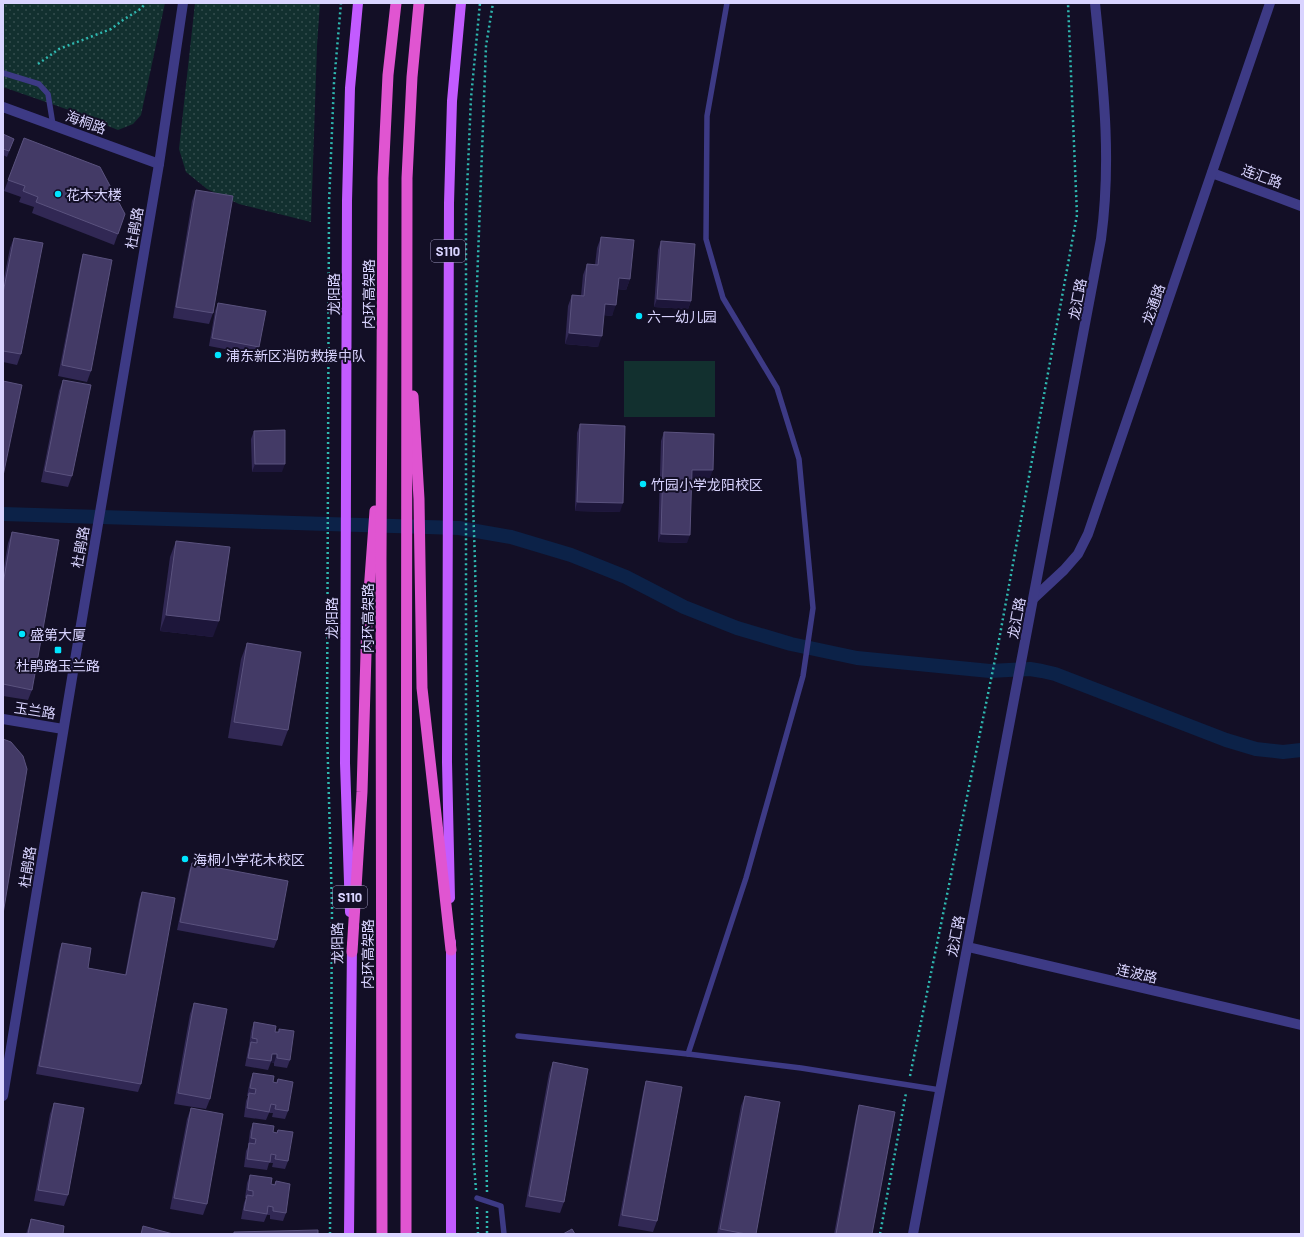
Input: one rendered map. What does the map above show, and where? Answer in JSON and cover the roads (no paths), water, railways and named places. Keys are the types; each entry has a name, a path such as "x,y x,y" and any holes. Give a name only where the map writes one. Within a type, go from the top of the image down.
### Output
{"highway":[{"name":"内环高架路","path":"382,1234 382,998 376,559 382,449 383,178 388,75 396,3"},
{"path":"406,1234 407,178 412,77 419,3"},
{"path":"406,314 416,439 419,499 422,688 451,950"},
{"path":"352,952 362,792 365,672 376,559"}],"main road":[{"name":"龙阳路","path":"349,1234 352,952 345,791 348,145 350,88 358,3"},
{"name":"S110","path":"451,1234 451,950 447,762 449,152 461,3"}],"street":[{"name":"杜鹃路","path":"3,1096 63,729 159,164 183,3"},
{"name":"龙汇路","path":"913,1234 1097,268 1105,210 1107,167 1106,127 1095,3"},
{"name":"龙通路","path":"1034,598 1064,570 1078,554 1088,534 1270,3"},
{"name":"海桐路","path":"3,108 159,164"},
{"name":"连汇路","path":"1212,173 1301,206"},
{"name":"玉兰路","path":"3,719 63,729"},
{"name":"连波路","path":"968,947 1301,1025"}],"lane":[{"path":"688,1054 746,878 803,676 813,608 799,459 776,388 723,298 706,239 707,116 727,3"},
{"path":"3,72 39,84 48,94 53,125"},
{"path":"518,1036 688,1054 801,1068 940,1090"},
{"path":"477,1198 501,1206 504,1234"}],"waterway":[{"path":"3,514 459,528 511,537 571,555 626,577 684,607 737,628 791,644 857,658 990,671 1030,669 1042,671 1055,674 1226,740 1256,749 1283,752 1301,750"}],"place":[{"name":"花木大楼","path":"58,194"},
{"name":"六一幼儿园","path":"639,316"},
{"name":"浦东新区消防救援中队","path":"218,355"},
{"name":"竹园小学龙阳校区","path":"643,484"},
{"name":"盛第大厦","path":"22,634"},
{"name":"杜鹃路玉兰路","path":"58,650"},
{"name":"海桐小学花木校区","path":"185,859"}]}
